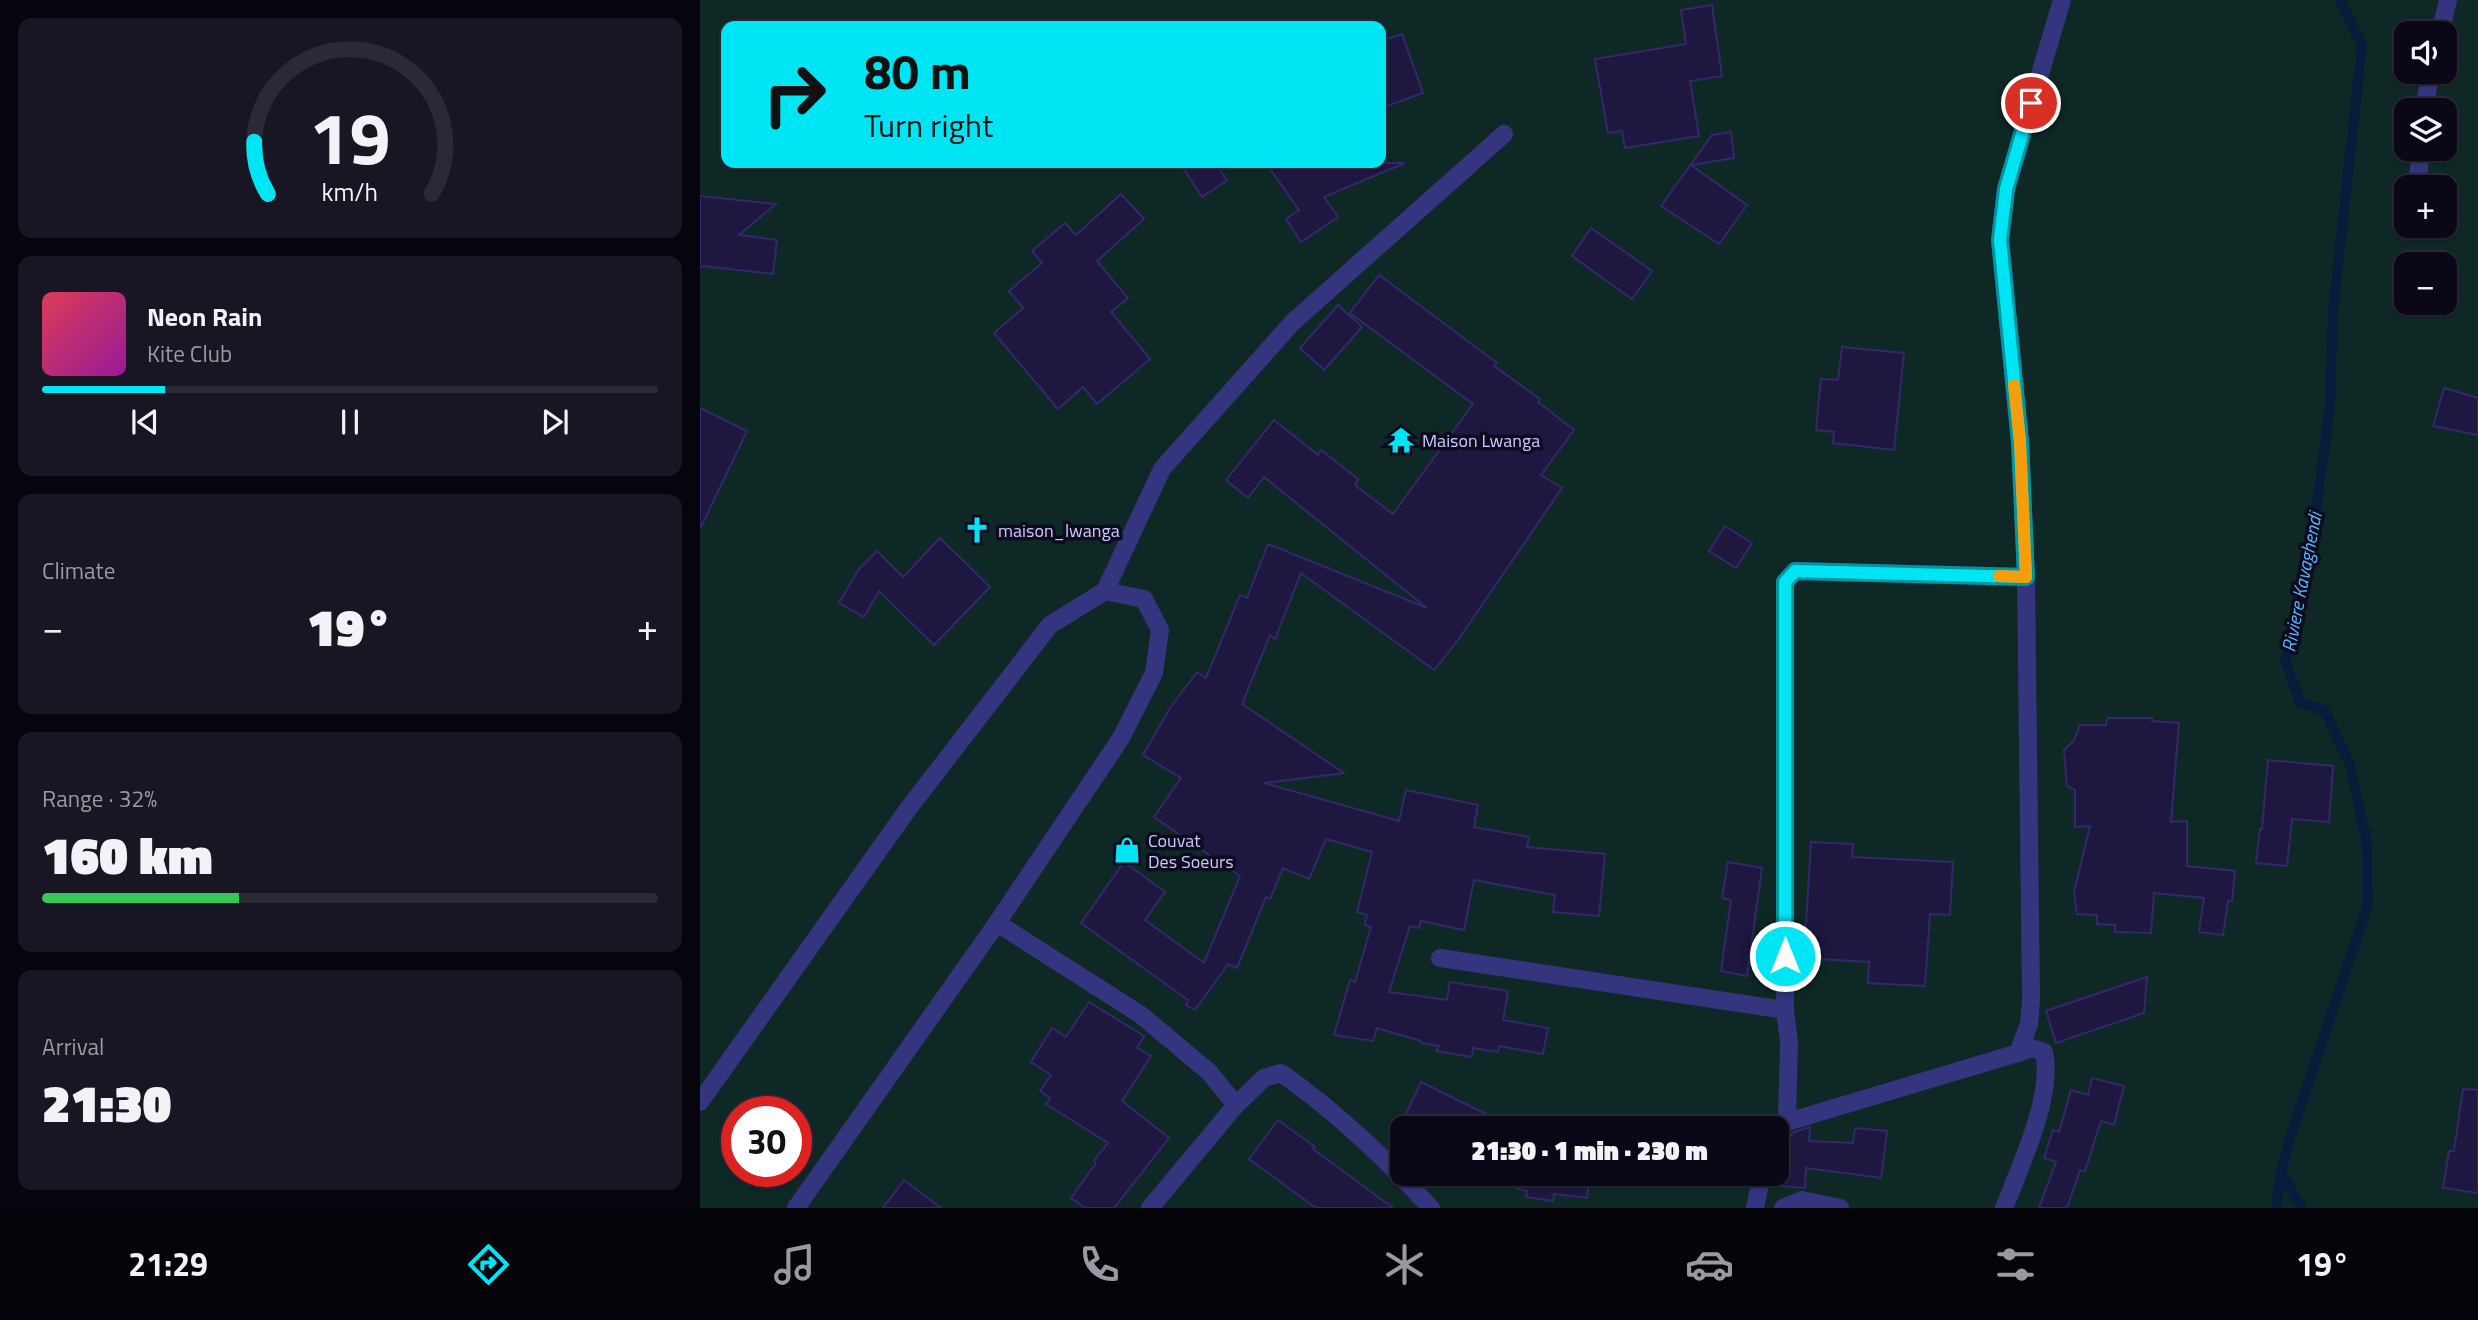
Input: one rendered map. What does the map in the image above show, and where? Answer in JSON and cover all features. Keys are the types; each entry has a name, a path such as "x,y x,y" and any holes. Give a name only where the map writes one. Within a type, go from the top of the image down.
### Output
{"street":[{"path":"2018,1053 2029,1024 2031,1000 2026,577 2020,442 2000,240 2006,189 2062,0"},
{"path":"2443,21 2448,0"},
{"path":"700,1102 908,809 1050,625 1105,591 1162,469 1292,323 1504,134"},
{"path":"1783,1116 1788,1041 1785,1010 1785,582 1795,571 2026,577"},
{"path":"796,1208 997,923 1121,738 1154,673 1160,630 1144,599 1105,591"},
{"path":"997,923 1141,1015 1209,1072 1236,1105"},
{"path":"1440,958 1785,1010"},
{"path":"1789,1126 2032,1048 2044,1052 2047,1064 2045,1093 2004,1208"},
{"path":"1150,1208 1236,1105 1264,1078 1281,1073 1341,1118 1386,1159 1431,1208"},
{"path":"1755,1208 1760,1186"},
{"path":"1783,1208 1802,1200 1840,1208"}],"green space":[{"path":"700,0 2478,0 2478,1208 700,1208"}],"building":[{"path":"1712,5 1722,76 1690,81 1699,136 1625,148 1622,131 1608,133 1595,59 1686,44 1681,10"},
{"path":"1402,34 1423,93 1386,106 1386,39"},
{"path":"1731,132 1734,158 1691,165 1747,205 1719,244 1661,206 1712,135"},
{"path":"1386,163 1405,163 1324,197 1338,217 1301,242 1286,219 1299,210 1270,168 1386,168"},
{"path":"1183,168 1219,168 1227,180 1202,197"},
{"path":"1121,194 1144,219 1097,261 1128,298 1111,312 1150,359 1097,404 1083,387 1058,409 994,333 1023,308 1009,291 1042,263 1032,251 1065,223 1076,235"},
{"path":"700,196 776,204 739,235 777,240 773,274 703,266 700,268"},
{"path":"1591,228 1652,271 1632,299 1572,256"},
{"path":"1379,275 1497,363 1494,366 1540,399 1538,402 1574,430 1541,475 1562,488 1458,640 1434,670 1301,573 1275,639 1270,635 1242,704 1344,773 1264,783 1399,821 1406,790 1478,805 1474,827 1529,837 1527,847 1605,854 1599,916 1553,912 1555,895 1474,880 1464,930 1421,921 1419,928 1410,926 1389,992 1447,1000 1450,982 1508,991 1503,1020 1548,1028 1543,1054 1499,1046 1498,1052 1473,1048 1472,1057 1436,1051 1439,1046 1421,1043 1377,1028 1373,1041 1334,1035 1350,980 1355,982 1371,927 1365,925 1367,915 1357,912 1372,852 1326,839 1309,879 1283,868 1270,899 1266,897 1237,968 1228,964 1195,1010 1186,1005 1188,1000 1081,923 1124,862 1165,892 1145,920 1204,963 1240,876 1154,817 1181,778 1143,755 1170,708 1197,672 1206,678 1240,595 1247,598 1268,544 1427,608 1264,477 1248,498 1226,480 1274,420 1318,455 1321,450 1358,479 1355,485 1393,514 1473,404 1350,313"},
{"path":"1338,305 1362,327 1324,370 1300,348"},
{"path":"1842,347 1904,353 1894,450 1833,443 1834,432 1816,430 1821,379 1838,380"},
{"path":"2444,388 2478,398 2478,435 2433,426"},
{"path":"700,408 747,431 700,529"},
{"path":"1725,526 1752,543 1736,568 1709,551"},
{"path":"940,538 990,587 934,645 879,591 864,617 839,603 859,569 877,551 903,577"},
{"path":"2107,718 2152,718 2152,721 2179,723 2171,822 2187,821 2187,866 2235,871 2232,901 2228,901 2223,935 2199,932 2204,898 2154,893 2151,933 2115,932 2115,925 2097,924 2097,915 2077,914 2074,892 2090,826 2075,827 2075,790 2067,786 2064,750 2074,741 2080,725 2106,725"},
{"path":"2268,760 2333,766 2329,822 2292,819 2287,866 2256,863"},
{"path":"1811,842 1853,844 1852,857 1953,862 1950,915 1930,914 1925,986 1868,983 1869,962 1804,958"},
{"path":"1728,862 1762,868 1747,976 1721,971 1731,900 1722,898"},
{"path":"2147,977 2144,1013 2056,1043 2046,1011"},
{"path":"1089,1002 1144,1036 1137,1048 1151,1056 1122,1101 1169,1138 1114,1208 1085,1208 1071,1198 1108,1143 1046,1104 1050,1098 1040,1091 1051,1075 1031,1062 1052,1028 1066,1037"},
{"path":"2092,1078 2124,1086 2114,1125 2101,1121 2085,1171 2080,1170 2067,1208 2039,1208 2056,1162 2044,1158 2053,1130 2059,1132 2071,1090 2088,1095"},
{"path":"1421,1082 1490,1116 1405,1116"},
{"path":"2463,1089 2478,1090 2478,1193 2443,1188 2449,1151 2454,1151"},
{"path":"1278,1120 1393,1208 1316,1208 1249,1159"},
{"path":"1810,1127 1809,1141 1853,1143 1855,1128 1887,1131 1881,1178 1806,1168 1805,1188 1781,1186 1789,1186 1789,1138 1794,1132"},
{"path":"904,1180 941,1208 883,1208"},
{"path":"1519,1186 1588,1186 1587,1198 1554,1194 1553,1201 1526,1197 1527,1191 1518,1189"}],"waterway":[{"name":"Riviere Kavaghendi","path":"2276,1208 2281,1171 2292,1132 2368,905 2367,843 2350,765 2325,711 2300,702 2285,660 2299,606 2330,407 2333,310 2362,46 2340,0"},
{"name":"Riviere Kavaghendi","path":"2281,1172 2302,1208"}],"slow traffic":[{"path":"1999,576 2026,577 2020,442 2014,385"}],"place":[{"name":"Maison Lwanga","path":"1401,440"},
{"name":"maison_lwanga","path":"977,530"},
{"name":"Couvat Des Soeurs","path":"1127,850"}],"route":[{"path":"1785,956 1785,582 1795,571 2026,577 2020,442 2000,240 2006,189 2031,103"}]}
